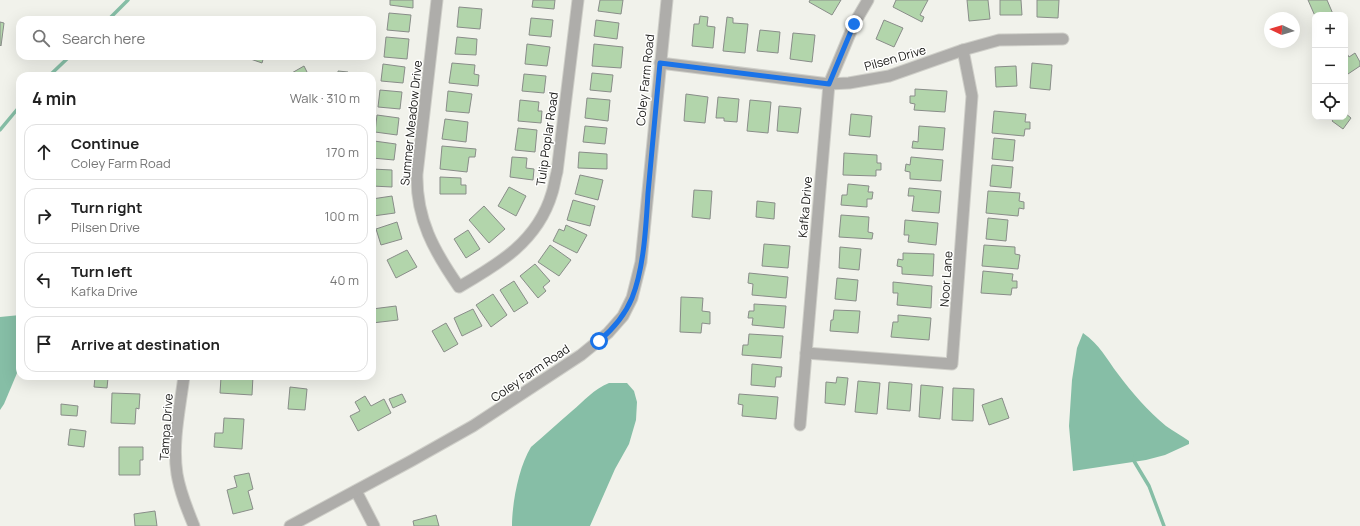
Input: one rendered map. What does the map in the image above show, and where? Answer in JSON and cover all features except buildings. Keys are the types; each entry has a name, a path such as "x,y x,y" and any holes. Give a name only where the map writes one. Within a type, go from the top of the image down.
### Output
{"street":[{"name":"Summer Meadow Drive","path":"437,0 416,191 427,232 442,262 459,287"},
{"name":"Tulip Poplar Road","path":"459,287 485,272 515,251 533,231 547,208 557,172 578,0"},
{"name":"Coley Farm Road","path":"290,526 473,426 572,362 608,333 623,316 634,294 641,262 667,0"},
{"name":"Kafka Drive","path":"800,425 829,84 854,24 868,0"},
{"name":"Pilsen Drive","path":"660,63 829,84 849,83 889,76 963,50 999,40 1063,39"},
{"name":"Noor Lane","path":"806,353 952,364 972,96 963,50"},
{"name":"Tampa Drive","path":"183,380 175,454 180,488 194,526"},
{"path":"356,491 374,526"}],"shaded area":[{"path":"16,315 16,376 0,410 0,317"},
{"path":"1083,333 1098,347 1123,381 1147,408 1166,426 1189,441 1189,444 1165,455 1146,460 1073,471 1069,426 1072,380 1077,348"},
{"path":"609,383 627,383 634,391 637,402 636,420 629,444 615,469 590,526 512,526 513,507 517,485 523,464 531,447 589,396 599,388"}],"waterway":[{"path":"112,16 128,0"},
{"path":"53,72 66,60"},
{"path":"0,130 16,111"},
{"path":"1135,456 1134,461 1149,486 1164,526"}],"route":[{"path":"599,341 623,316 638,281 647,208 660,63 829,84 854,24"}]}
